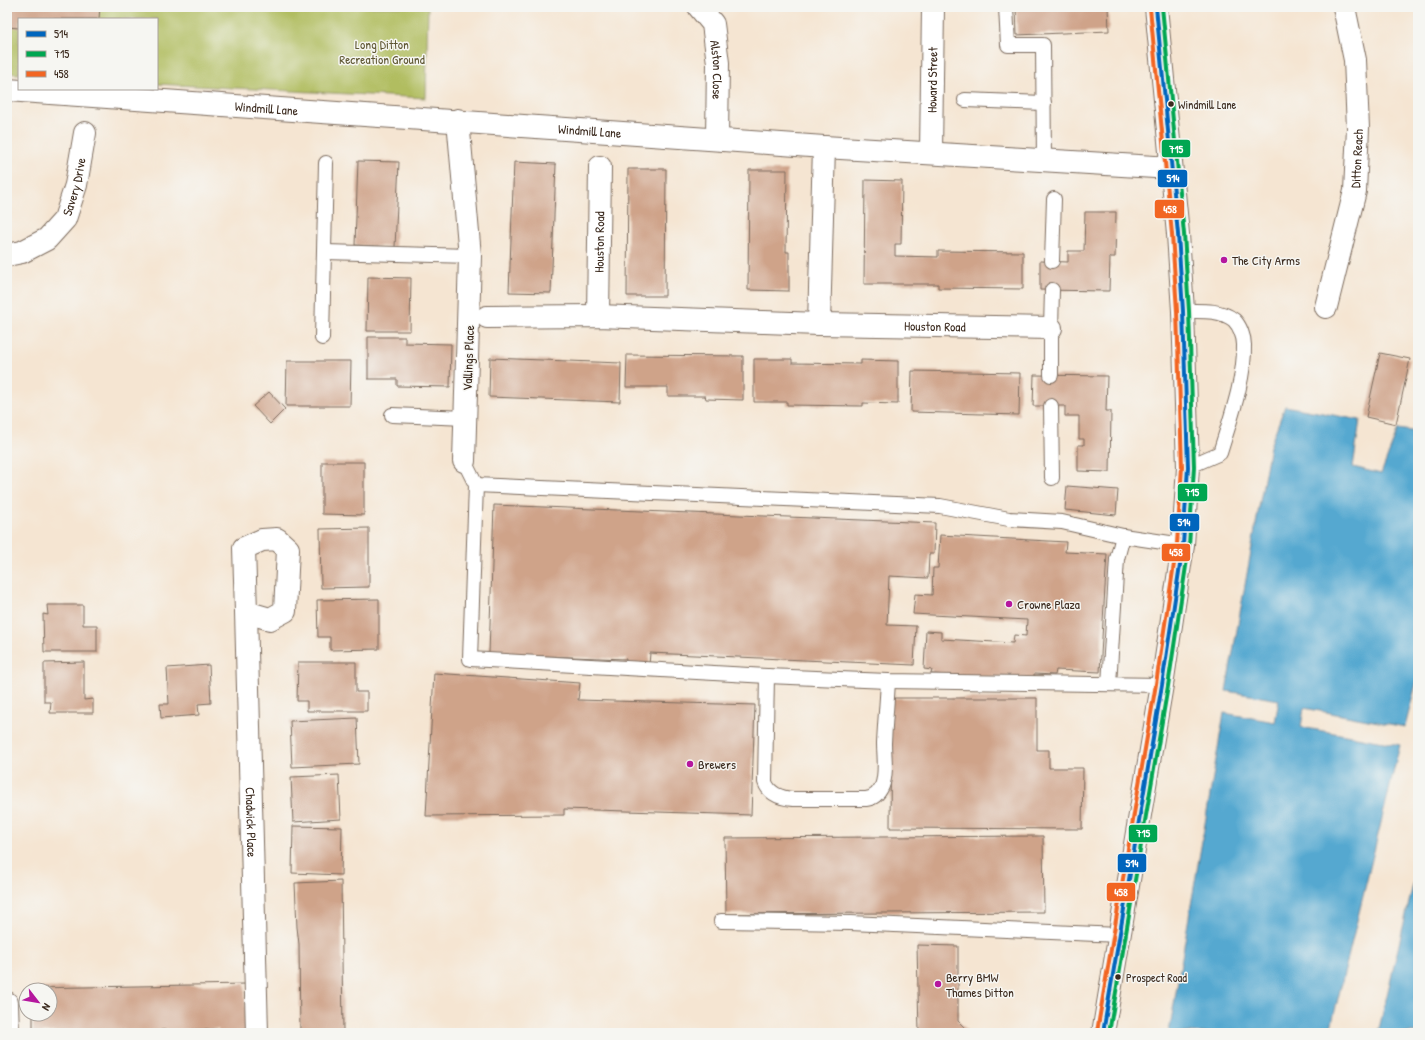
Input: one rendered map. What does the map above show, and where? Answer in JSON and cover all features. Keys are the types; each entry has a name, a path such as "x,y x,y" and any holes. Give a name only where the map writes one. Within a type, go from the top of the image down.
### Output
{"street":[{"name":"Alston Close","path":"699,7 713,24 718,63 717,138"},
{"name":"Howard Street","path":"931,152 933,7"},
{"path":"1103,1033 1162,685 1183,545 1188,467 1183,311 1172,168 1156,7"},
{"name":"Ditton Reach","path":"1326,307 1355,191 1358,128 1355,60 1344,7"},
{"name":"Windmill Lane","path":"7,90 717,138 824,147 931,152 1044,161 1172,168"},
{"name":"Vallings Place","path":"458,120 470,256 464,461"},
{"name":"Savery Drive","path":"7,255 22,252 47,238 65,219 76,185 85,133"},
{"path":"819,324 824,147"},
{"name":"Houston Road","path":"598,316 600,168"},
{"name":"Houston Road","path":"487,317 598,316 819,324 1051,328"},
{"name":"Chadwick Place","path":"246,612 256,1033"},
{"path":"7,1003 8,1033"}],"lane":[{"path":"1006,7 1008,45 1043,45 1044,161"},
{"path":"965,100 1044,103"},
{"path":"322,338 326,163"},
{"path":"1052,261 1054,199"},
{"path":"325,252 470,256"},
{"path":"1051,375 1052,290"},
{"path":"1183,311 1214,312 1234,320 1240,327 1244,344 1241,373 1220,453 1188,467"},
{"path":"1051,406 1052,478"},
{"path":"392,415 466,418"},
{"path":"464,461 476,485 470,659 767,676 888,680 1162,685"},
{"path":"476,485 940,506 1009,519 1062,522 1123,536 1183,545"},
{"path":"1109,684 1117,559 1123,536"},
{"path":"767,676 765,782 767,788 775,795 786,799 866,799 872,798 879,792 883,785 888,680"},
{"path":"722,921 850,923 1119,935"}],"green space":[{"name":"Long Ditton Recreation Ground","path":"7,7 428,7 426,98 158,84 158,18 18,18 18,74 7,73"}],"water":[{"path":"1285,406 1360,420 1353,467 1381,474 1398,429 1418,432 1418,676 1405,727 1304,708 1301,727 1400,745 1330,1031 1331,1033 1169,1033 1224,713 1275,722 1279,700 1226,691 1270,446"},
{"path":"1418,864 1418,1033 1378,1033"}],"building":[{"path":"7,7 100,7 99,18 18,18 18,28 7,27"},
{"path":"1016,7 1108,7 1109,31 1017,35"},
{"path":"358,161 399,162 395,247 355,245"},
{"path":"514,162 556,164 551,293 509,292"},
{"path":"628,169 666,169 665,296 627,296"},
{"path":"749,170 787,170 786,252 789,252 789,291 748,290"},
{"path":"865,180 902,181 901,244 895,244 895,256 938,257 938,251 1023,252 1023,289 938,288 938,284 864,284"},
{"path":"1085,212 1116,212 1115,257 1110,257 1109,291 1040,290 1040,261 1068,262 1068,251 1084,251"},
{"path":"368,277 411,278 410,331 367,331"},
{"path":"368,337 405,337 405,343 451,344 450,387 397,386 397,379 368,379"},
{"path":"1380,353 1410,359 1396,424 1366,417"},
{"path":"627,355 743,356 743,400 706,399 705,396 668,396 668,387 626,387"},
{"path":"490,358 621,363 620,402 489,397"},
{"path":"754,359 792,359 792,363 861,364 861,360 898,361 898,404 863,403 863,406 787,405 787,402 754,402"},
{"path":"287,361 351,361 350,406 286,406"},
{"path":"912,371 1020,373 1019,415 911,412"},
{"path":"1034,375 1107,376 1106,411 1111,411 1110,472 1078,471 1078,445 1084,445 1084,439 1079,439 1079,416 1065,416 1065,406 1033,406"},
{"path":"269,392 285,409 270,424 253,406"},
{"path":"322,462 364,462 364,515 322,514"},
{"path":"1067,486 1118,490 1116,515 1065,510"},
{"path":"494,505 935,523 934,554 929,554 928,578 889,576 887,625 916,626 914,665 650,653 649,665 625,664 626,659 489,654"},
{"path":"369,528 369,587 321,588 320,529"},
{"name":"Crowne Plaza","path":"940,535 1066,542 1065,552 1107,554 1100,672 1056,670 1055,675 1034,674 1034,679 931,674 932,670 924,669 926,631 941,632 941,639 1013,643 1014,635 1026,636 1027,620 913,614 915,594 932,595 933,568 938,568"},
{"path":"379,599 379,649 330,650 330,637 318,637 317,600"},
{"path":"47,605 83,605 83,625 97,625 97,652 44,652 43,614 48,615"},
{"path":"84,662 84,700 93,699 93,713 50,713 51,702 44,702 44,663"},
{"path":"298,662 356,662 356,692 367,692 367,711 307,711 307,701 297,701"},
{"path":"209,665 211,703 198,704 199,715 161,718 160,704 169,704 167,668"},
{"path":"434,673 580,683 578,700 755,705 751,815 564,809 564,815 426,816"},
{"path":"891,698 1037,698 1037,750 1049,750 1049,768 1083,768 1082,829 890,828"},
{"path":"357,718 359,764 292,767 290,721"},
{"path":"339,775 341,819 293,822 291,777"},
{"path":"293,826 342,827 341,875 292,873"},
{"path":"1043,836 1044,912 726,914 725,838"},
{"path":"341,881 343,1033 300,1033 299,944 295,883"},
{"name":"Berry BMW Thames Ditton","path":"917,945 958,946 958,1021 970,1033 919,1033"},
{"path":"245,984 246,1032 218,1032 218,1029 161,1030 161,1033 123,1033 123,1030 33,1033 33,1022 58,1022 58,988"}],"transit line":[{"name":"514","path":"1103,1033 1162,685 1183,545 1188,467 1183,311 1178,234 1156,7"},
{"name":"715","path":"1109,1033 1168,686 1189,546 1194,467 1189,311 1184,234 1162,7"},
{"name":"458","path":"1097,1032 1156,684 1177,544 1182,467 1177,311 1172,234 1150,8"}],"place":[{"name":"Windmill Lane","path":"1171,104"},
{"name":"The City Arms","path":"1224,260"},
{"name":"Crowne Plaza","path":"1009,604"},
{"name":"Brewers","path":"690,764"},
{"name":"Prospect Road","path":"1118,977"},
{"name":"Berry BMW Thames Ditton","path":"938,984"}]}
